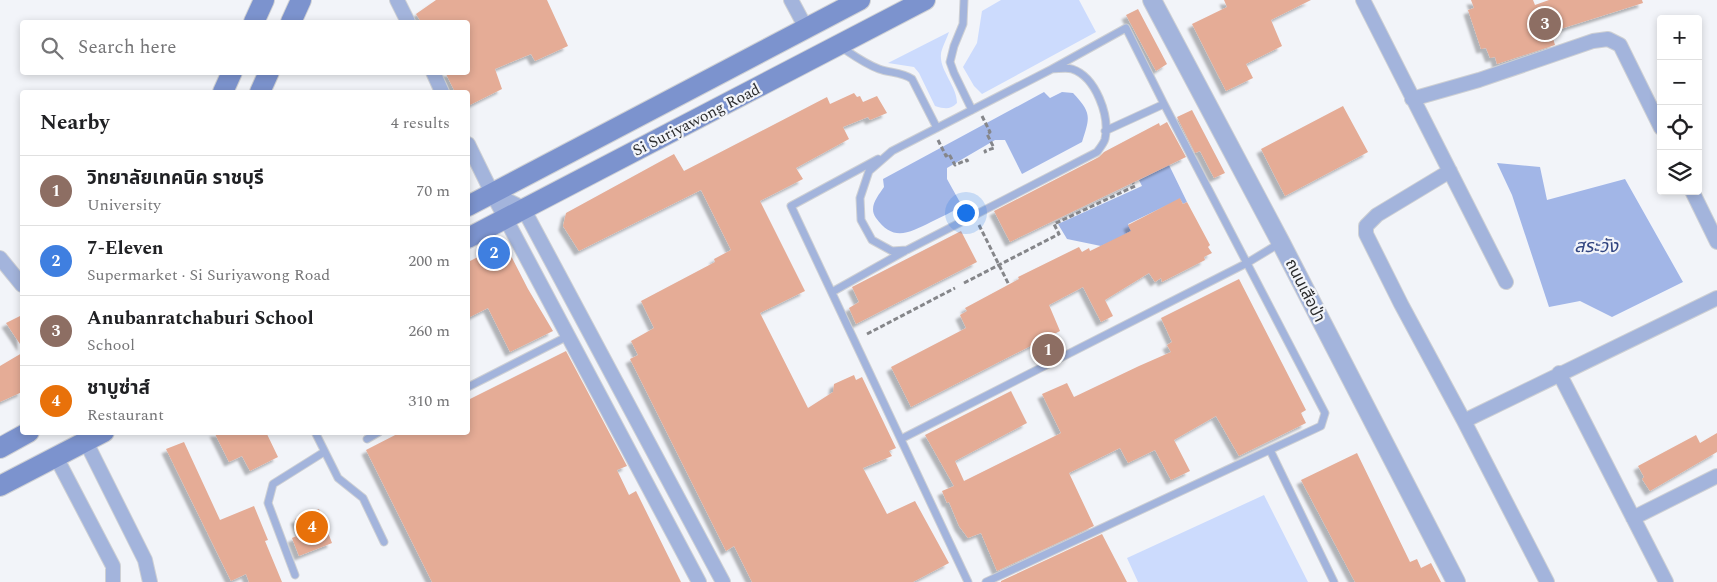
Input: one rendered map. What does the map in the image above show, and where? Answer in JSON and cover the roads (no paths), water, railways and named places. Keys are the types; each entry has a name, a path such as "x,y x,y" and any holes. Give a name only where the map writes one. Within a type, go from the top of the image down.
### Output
{"main road":[{"path":"255,20 264,0"},
{"path":"292,20 301,0"},
{"name":"Si Suriyawong Road","path":"470,205 860,0"},
{"name":"Si Suriyawong Road","path":"470,237 925,0"},
{"path":"224,90 231,75"},
{"path":"261,90 268,75"},
{"path":"0,448 24,435"},
{"path":"0,486 56,457 84,437"}],"street":[{"path":"397,0 407,20"},
{"path":"790,0 806,28"},
{"name":"ถนนเสือป่า","path":"1152,0 1281,243 1456,582"},
{"path":"1364,0 1506,282"},
{"path":"1412,98 1479,80 1594,41 1608,39 1620,45 1657,120"},
{"path":"434,75 441,90"},
{"path":"470,148 505,218 699,582"},
{"path":"1450,171 1377,215 1366,226 1366,234 1547,582"},
{"path":"492,193 523,208 724,582"},
{"path":"1694,195 1717,242"},
{"path":"0,258 20,283"},
{"path":"1464,420 1717,298"},
{"path":"1559,374 1666,582"},
{"path":"84,437 145,560 150,582"},
{"path":"56,457 113,566 113,582"},
{"path":"643,476 662,466"},
{"path":"1633,518 1717,476"}],"lane":[{"path":"964,0 963,24 950,62 972,110"},
{"path":"968,582 791,206 1126,28 1325,413 1321,426 986,582"},
{"path":"838,45 867,64 881,70 906,74 912,79 937,128"},
{"path":"832,292 907,250 1097,152 1105,140 1106,118 1099,96 1084,76 1071,69 1052,69"},
{"path":"1105,131 1164,104"},
{"path":"892,151 869,171 860,198 861,220 872,240 892,250 907,250"},
{"path":"901,439 1247,263 1281,243"},
{"path":"470,386 568,336"},
{"path":"316,435 338,478 364,498 384,542"},
{"path":"367,439 374,435"},
{"path":"1270,450 1334,582"},
{"path":"295,575 268,503 273,484 324,452"}],"water":[{"path":"1044,92 1050,98 1062,92 1073,93 1084,106 1088,121 1082,142 1022,174 1005,140 995,140 947,168 947,179 962,206 908,232 895,233 882,226 874,214 873,206 884,187 883,179"},
{"name":"สระวัง","path":"1497,163 1540,167 1547,200 1625,179 1683,282 1612,317 1580,301 1549,307 1512,195"}],"place":[{"name":"Anubanratchaburi School","path":"1545,24"},
{"name":"7-Eleven","path":"494,253"},
{"name":"วิทยาลัยเทคนิค ราชบุรี","path":"1048,350"},
{"name":"ชาบูซ่าส์","path":"312,527"}]}
